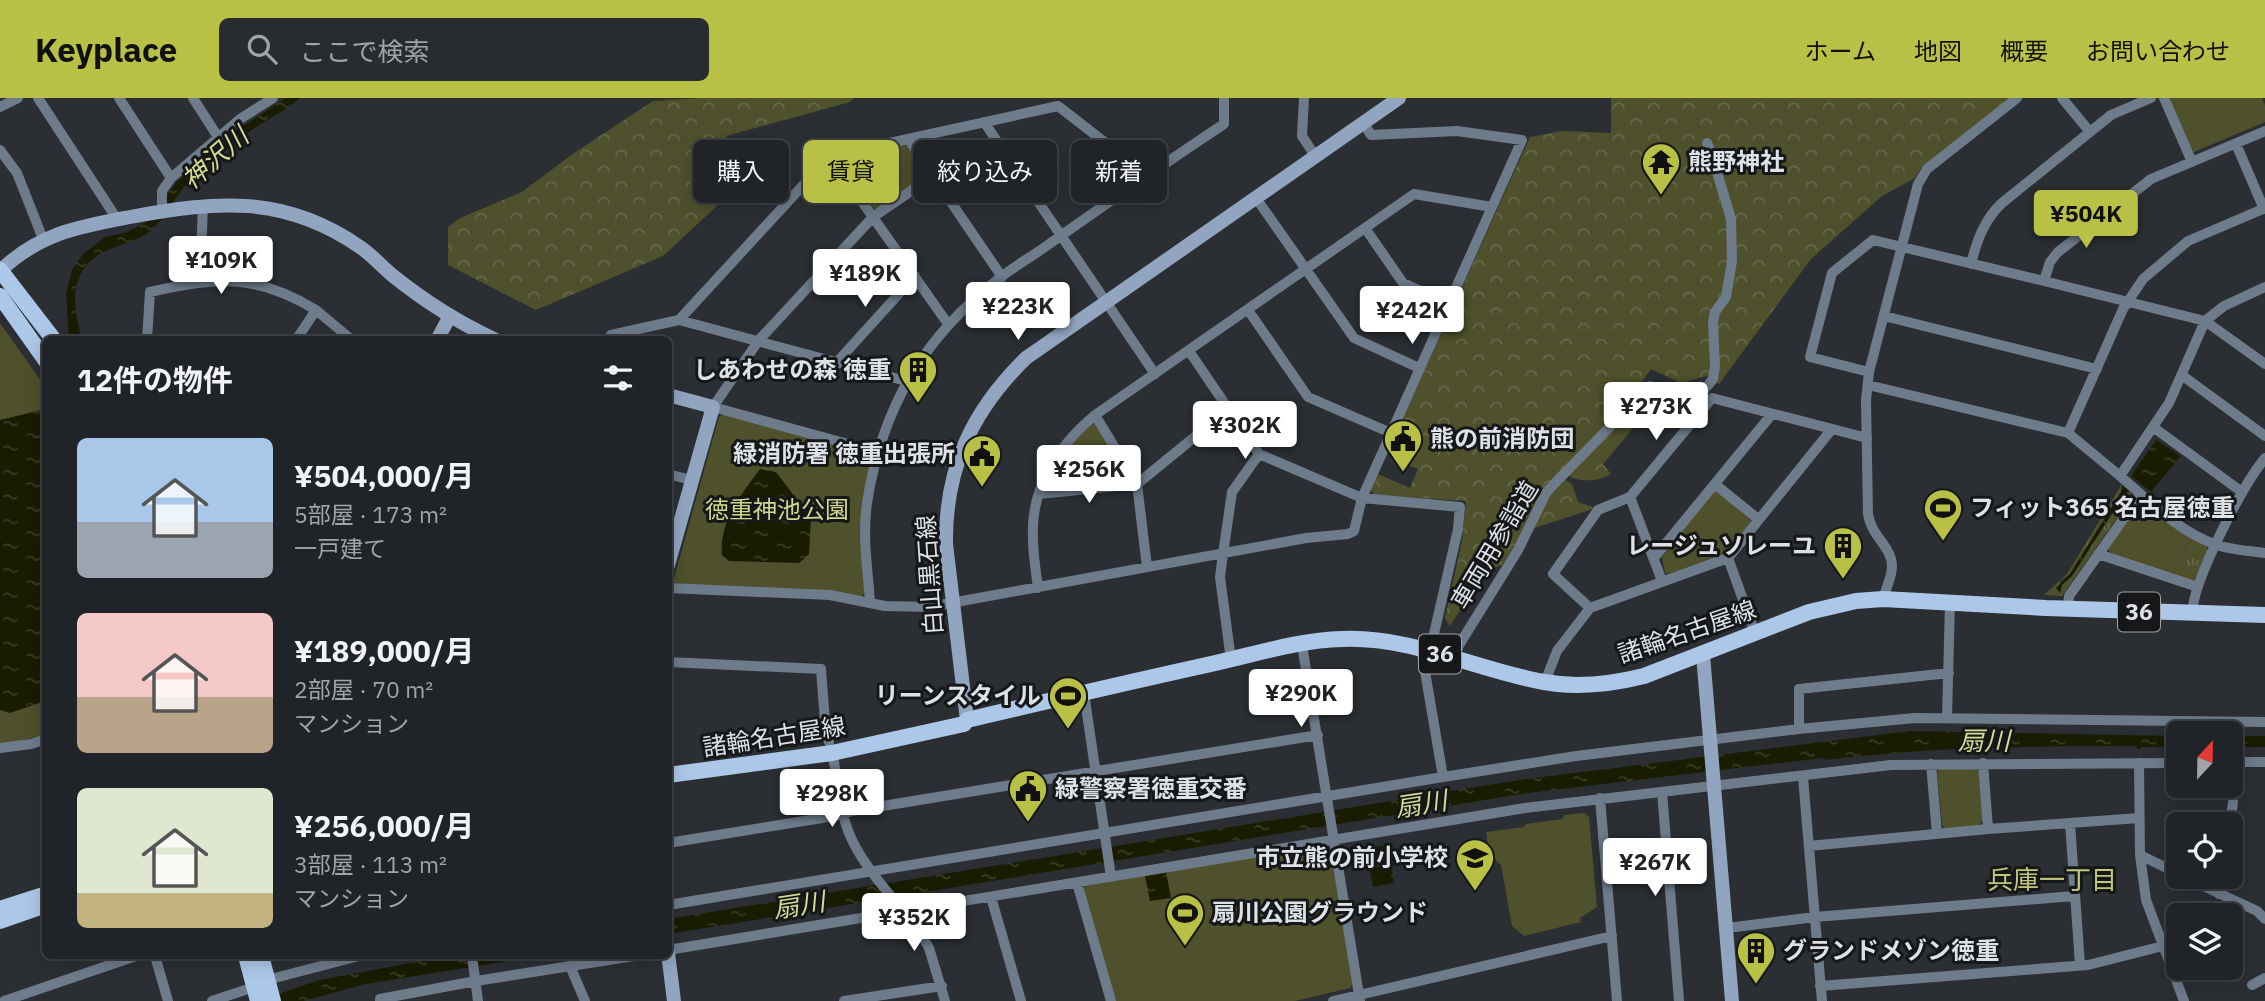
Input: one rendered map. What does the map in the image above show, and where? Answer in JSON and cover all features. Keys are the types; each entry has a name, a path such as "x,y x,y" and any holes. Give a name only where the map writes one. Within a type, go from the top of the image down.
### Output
{"main road":[{"path":"0,271 51,336"},
{"path":"0,296 42,355"},
{"name":"諸輪名古屋線","path":"672,774 830,748 961,716 967,720 1231,660 1342,639 1403,643 1545,682 1577,685 1644,676 1832,606 1883,599 2068,609 2265,615"},
{"name":"諸輪名古屋線","path":"672,765 830,748"},
{"path":"0,909 42,895"},
{"path":"0,920 42,906"},
{"path":"247,959 260,989 273,1001"},
{"path":"260,989 261,959"}],"street":[{"path":"0,107 18,98"},
{"path":"38,98 117,219"},
{"path":"119,98 171,178"},
{"path":"192,98 218,137"},
{"path":"162,211 162,191 171,178 240,119 271,98"},
{"path":"1167,162 1224,124 1224,98"},
{"path":"1304,98 1302,136 1316,157"},
{"name":"白山黒石線","path":"967,720 945,517 954,473 978,415 995,390 1026,358 1399,98"},
{"path":"1883,599 1892,565 1888,551 1869,524 1866,400 1869,372 1918,184 1927,169 2017,98"},
{"path":"2062,98 2090,132"},
{"path":"1971,264 1982,229 1993,211 2111,114 2151,98"},
{"path":"2164,98 2192,162"},
{"path":"899,141 1058,106 1102,140"},
{"path":"984,122 1155,374"},
{"path":"672,589 830,595 885,606 929,607 1306,538 1348,534 1356,528 1362,498 1522,140 1457,131 1371,135 1364,124"},
{"path":"2044,281 2050,262 2058,253 2151,179 2265,131"},
{"path":"908,139 913,146"},
{"name":"車両用参詣道","path":"1454,658 1459,645 1518,550 1552,486 1650,386 1683,400 1692,399 1713,379 1715,367 1712,332 1715,312 1726,297 1732,261 1731,219 1707,143"},
{"path":"2068,433 2128,302 2149,273 2188,241 2264,208 2236,144"},
{"path":"0,150 17,173 43,239"},
{"path":"679,320 803,185"},
{"path":"672,550 713,407 759,340 873,217 913,190"},
{"path":"1038,588 1032,536 1039,494 1050,465 1060,450 1074,433 1095,415 1414,194 1492,207"},
{"path":"1256,198 1354,338 1419,368"},
{"path":"863,203 948,324"},
{"path":"952,203 1002,276"},
{"path":"870,603 865,534 867,505 877,452 889,416 906,381 948,324 1002,276 1107,203"},
{"path":"0,271 43,239 71,228 203,205 249,205 307,218 332,230 361,247 393,276 450,316 488,336"},
{"path":"200,282 203,205"},
{"path":"1365,228 1403,283 1448,303"},
{"path":"1869,372 1810,357 1832,274 1873,240 2206,321 2265,364"},
{"path":"836,362 915,276"},
{"path":"147,336 150,292 200,282 229,280 280,290 316,310 347,336"},
{"path":"2120,476 2169,403 2206,321 2224,306 2265,287"},
{"path":"299,336 316,310"},
{"path":"1248,310 1308,397 1391,433"},
{"path":"439,336 450,316"},
{"path":"1884,316 2097,369"},
{"path":"611,336 679,320 906,381"},
{"path":"1189,351 1259,454 1362,498 1461,507 1458,529 1426,650 1443,776"},
{"path":"2183,376 2265,436"},
{"path":"1868,385 2068,433 2183,528 2217,545 2265,553"},
{"path":"672,396 877,452"},
{"path":"1590,608 1553,573 1598,510 1630,497 1712,398 1867,438"},
{"path":"1039,494 1137,484 1229,409"},
{"path":"1654,558 1772,414"},
{"path":"1095,415 1137,484 1147,567"},
{"path":"2152,427 2242,492"},
{"path":"1545,682 1557,651 1590,608 1728,558 1832,429"},
{"path":"1231,660 1220,577 1223,554 1232,492 1259,454"},
{"path":"2192,614 2193,600 2217,545 2242,492 2265,457"},
{"path":"672,475 691,480"},
{"path":"1716,485 1758,519"},
{"path":"2068,609 2069,596 2141,494"},
{"path":"1630,497 1662,581"},
{"path":"2098,554 2198,587"},
{"path":"1728,558 1755,633"},
{"path":"1947,718 1950,603"},
{"path":"1302,645 1359,998"},
{"path":"1703,655 1732,1001"},
{"path":"672,662 821,669 826,735 843,813 852,840 872,871 904,912 910,915 929,947 946,1001"},
{"path":"1799,729 1799,689 1949,673"},
{"path":"1084,693 1111,877"},
{"path":"672,904 1443,776 1576,756 1712,747 1799,729 1915,718 2265,722"},
{"path":"672,842 1318,735"},
{"path":"0,748 42,740"},
{"path":"2244,762 2265,762"},
{"path":"1983,763 1988,829"},
{"path":"672,950 1525,808 1662,792 1715,779 1803,777 1873,767 1931,764 2166,763"},
{"path":"1931,764 1937,834"},
{"path":"2139,764 2140,855 2146,900 2183,1001"},
{"path":"1803,777 1822,1001"},
{"path":"1662,792 1679,1001"},
{"path":"1600,798 1617,1001"},
{"path":"2231,812 2232,802"},
{"path":"1809,846 2139,818"},
{"path":"2070,823 2080,965"},
{"path":"2140,855 2166,868"},
{"path":"1077,883 1111,1001"},
{"path":"2209,889 2257,911 2265,919"},
{"path":"2220,894 2221,889"},
{"path":"1727,928 1815,917 2074,896"},
{"path":"991,897 1021,1001"},
{"path":"1333,1001 1359,998 1612,936"},
{"path":"1820,986 2080,965 2163,946"},
{"path":"4,1001 127,959"},
{"path":"156,959 169,1001"},
{"path":"212,1001 260,989 350,959"},
{"path":"472,959 478,1001"},
{"path":"380,1001 475,981 613,959"},
{"path":"669,959 674,1001"},
{"path":"570,965 585,1001"},
{"path":"2252,985 2265,978"},
{"path":"844,1001 942,986"}],"green space":[{"path":"700,98 854,98 850,102 726,136 728,140 693,140 693,203 720,203 663,256 536,310 448,265 448,227 460,218 522,192 574,153 653,101"},
{"path":"1611,98 2009,98 1921,168 1915,178 1882,196 1811,259 1719,384 1706,376 1681,383 1651,369 1641,383 1660,396 1603,464 1611,474 1596,480 1579,480 1569,476 1565,480 1572,484 1578,502 1596,508 1525,531 1502,565 1489,570 1473,590 1450,626 1445,618 1462,541 1466,501 1374,495 1371,490 1378,474 1410,488 1418,469 1400,462 1403,455 1389,449 1530,137 1562,131 1611,133"},
{"path":"2169,98 2262,98 2265,105 2265,122 2194,152 2190,151"},
{"path":"899,145 907,147 913,156 913,186 899,195"},
{"path":"870,203 888,203 877,210"},
{"path":"0,323 42,382 42,736 0,745"},
{"name":"徳重神池公園","path":"724,414 869,454 872,459 861,534 865,592 861,598 675,585 673,582 719,417"},
{"path":"1092,423 1097,424 1128,477 1125,482 1050,490 1046,484 1063,453"},
{"path":"2122,484 2122,492 2070,574 2059,582 2062,585 2072,576 2125,494 2130,491 2131,498 2062,596 2044,595 2067,574"},
{"path":"1714,491 1719,491 1751,521 1725,554 1669,574 1665,573 1662,557"},
{"path":"2144,503 2191,538 2172,575 2111,555 2108,548 2140,504"},
{"path":"2191,538 2206,546 2208,550 2195,579 2191,581 2172,575"},
{"path":"1974,767 1979,771 1983,820 1979,825 1945,829 1942,825 1937,772 1940,768"},
{"path":"1584,813 1589,817 1597,907 1580,918 1581,922 1524,936 1512,926 1501,865 1490,855 1486,832 1524,827 1526,824 1563,819 1564,815"},
{"path":"1324,845 1330,849 1353,983 1350,988 1295,1001 1115,1001 1083,892 1085,886"}],"water":[{"name":"神沢川","path":"286,98 300,98 239,139 189,182 161,221 149,232 93,258 77,284 76,308 81,336 69,336 66,293 72,270 83,254 105,237 127,232 148,221 177,182 242,127"},
{"path":"42,411 42,702 10,713 0,710 0,420"},
{"path":"2156,440 2181,456 2151,492 2131,476"},
{"path":"760,469 776,472 811,518 809,554 799,563 729,561 722,555 728,520"},
{"path":"2122,485 2130,491 2124,494 2072,576 2062,585 2060,593 2056,588 2070,574 2121,492"},
{"name":"扇川","path":"1909,731 2166,736 2166,747 2019,747 1903,752 1825,760 1823,758 1528,793 672,934 672,918 1519,780"},
{"path":"2244,736 2265,736 2265,747 2244,747"},
{"path":"1388,845 1394,883 1373,887 1366,849"},
{"path":"1166,872 1171,898 1150,901 1145,876"},
{"path":"433,959 520,959 366,984 303,1001 258,1001 319,980"}],"place":[{"name":"熊野神社","path":"1661,196"},
{"name":"しあわせの森 徳重","path":"918,404"},
{"name":"熊の前消防団","path":"1403,473"},
{"name":"緑消防署 徳重出張所","path":"982,488"},
{"name":"フィット365 名古屋徳重","path":"1943,542"},
{"name":"レージュソレーユ","path":"1843,580"},
{"name":"リーンスタイル","path":"1068,730"},
{"name":"緑警察署徳重交番","path":"1028,823"},
{"name":"市立熊の前小学校","path":"1475,892"},
{"name":"扇川公園グラウンド","path":"1185,947"},
{"name":"グランドメゾン徳重","path":"1756,985"}],"district":[{"name":"兵庫一丁目","path":"2052,880"}]}
